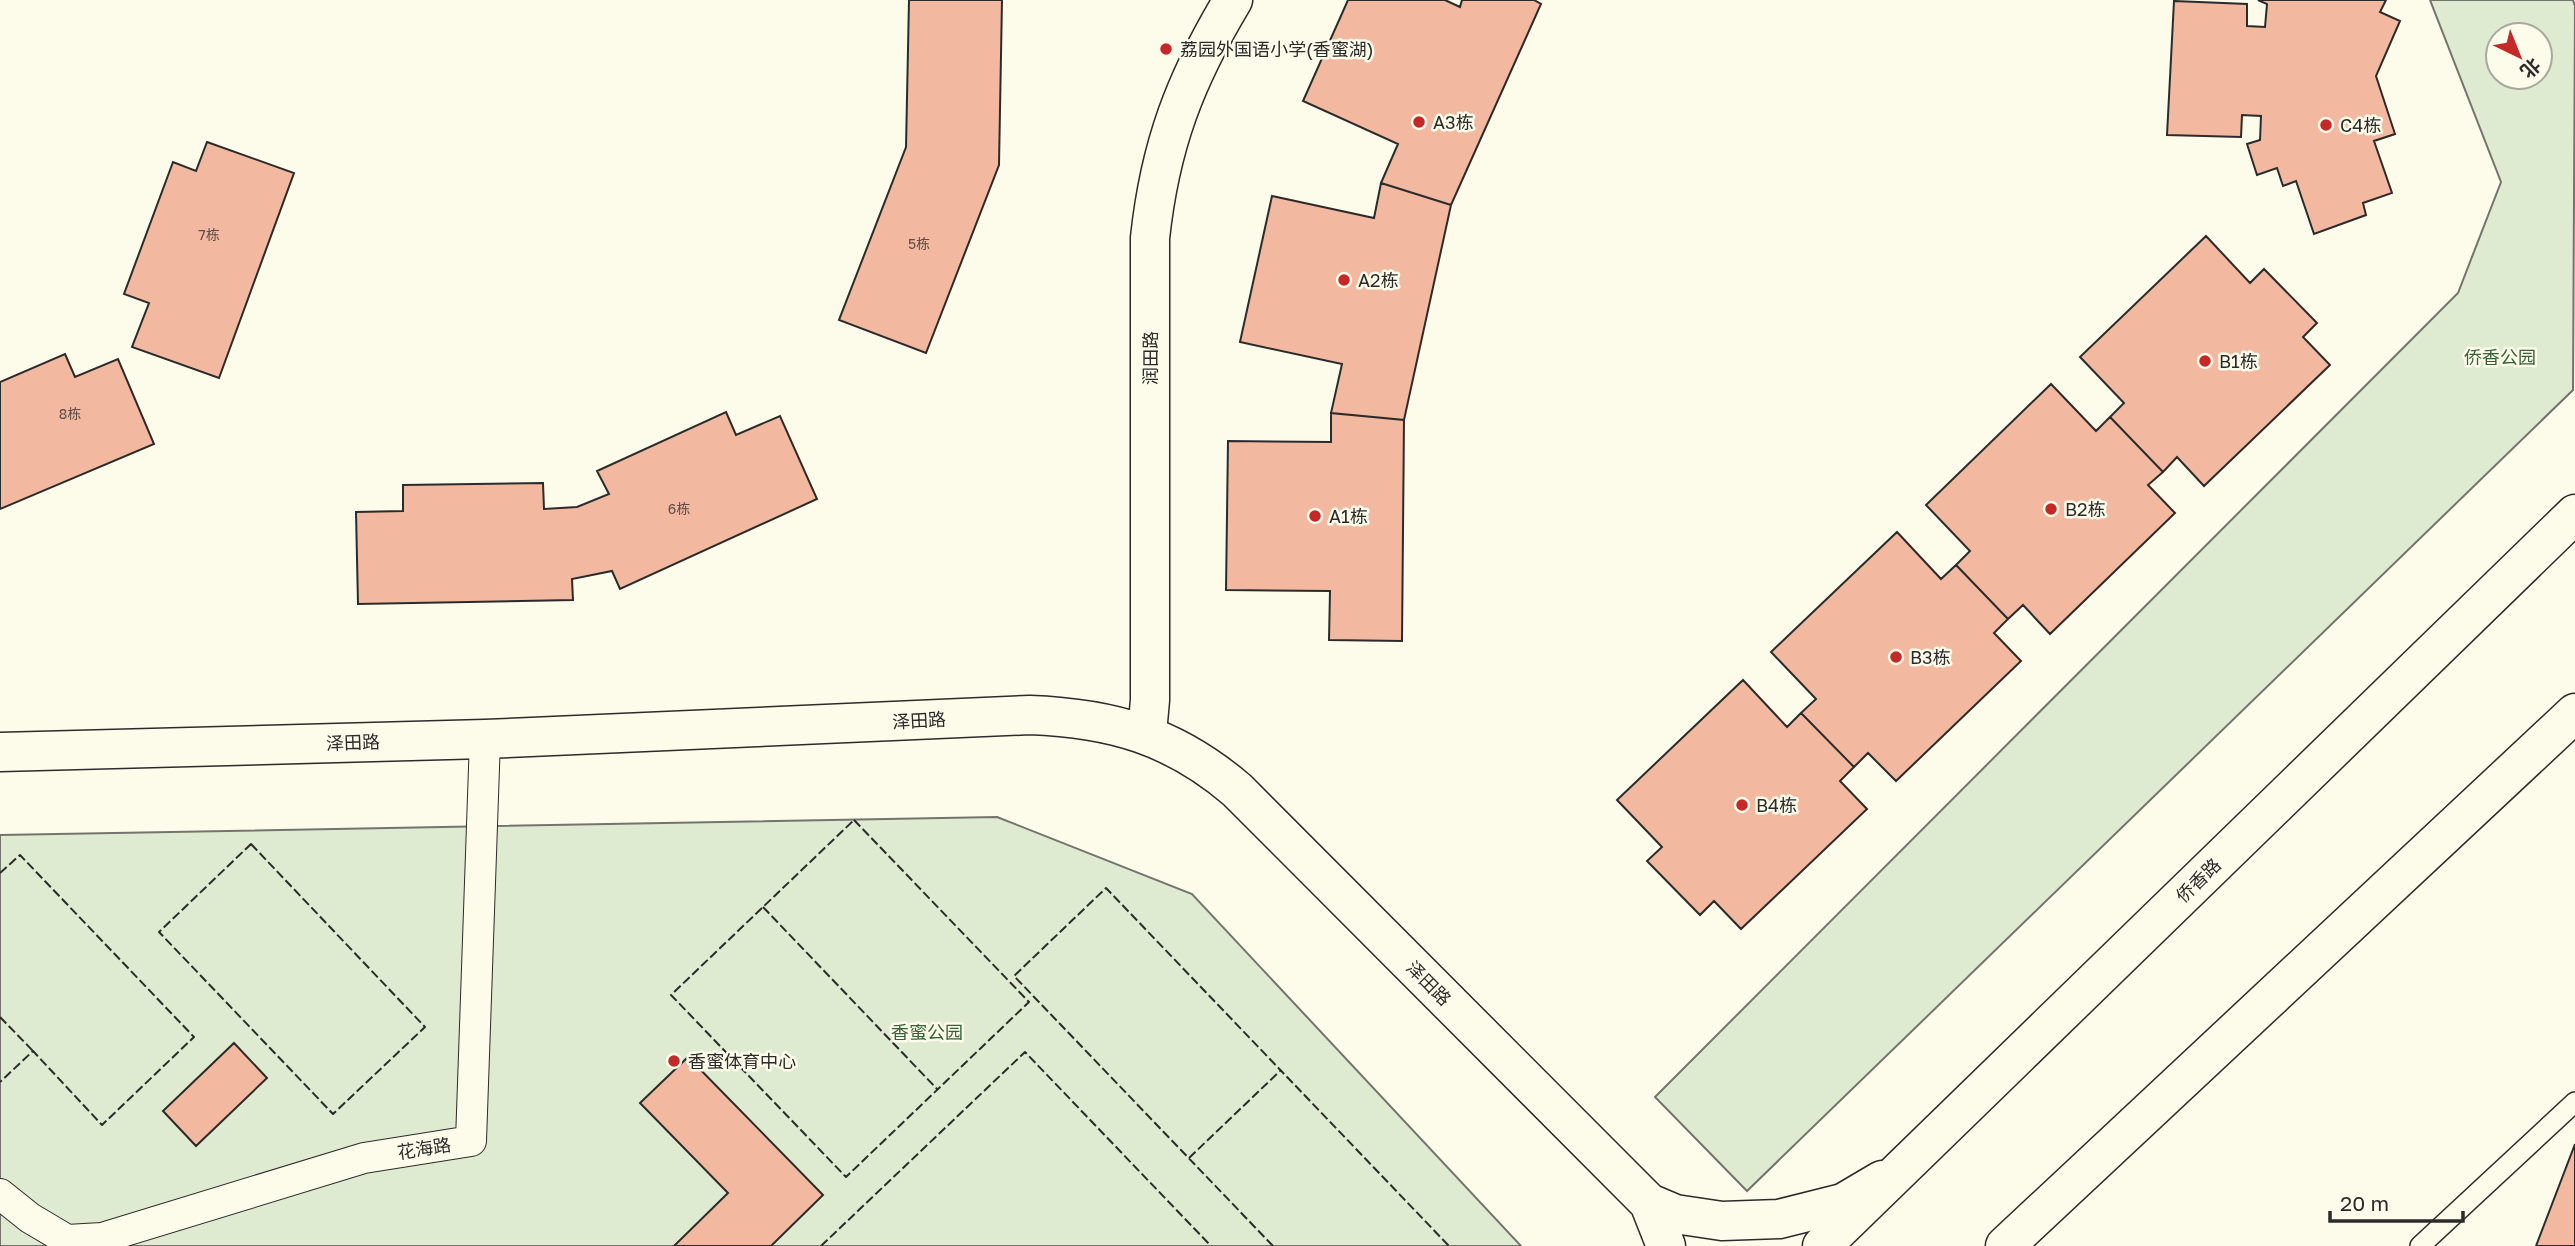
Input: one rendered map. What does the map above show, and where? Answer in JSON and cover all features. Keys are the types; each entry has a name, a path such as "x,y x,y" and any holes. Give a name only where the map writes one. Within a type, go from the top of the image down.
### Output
{"street":[{"name":"润田路","path":"1147,733 1150,700 1150,238 1156,185 1185,91 1209,40 1233,0"},
{"name":"侨香路","path":"1822,1246 2575,514"},
{"path":"2005,1246 2575,713"},
{"name":"泽田路","path":"0,752 485,738 1030,715 1081,717 1147,733 1206,764 1237,790 1649,1203 1675,1214 1722,1221 1779,1219 1843,1203 1900,1170"},
{"name":"花海路","path":"0,1195 30,1218 67,1240 102,1238 364,1158 471,1141 485,738"},
{"name":"泽田路","path":"1649,1203 1666,1246"}],"lane":[{"path":"2420,1246 2575,1102"}],"green space":[{"name":"侨香公园","path":"2430,0 2573,0 2573,390 1747,1191 1655,1097 2458,293 2501,182"},
{"name":"香蜜公园","path":"997,817 1192,894 1521,1246 0,1246 0,835"}],"building":[{"path":"909,0 1002,0 999,165 926,353 839,320 906,147"},
{"name":"A3栋","path":"1348,0 1445,0 1460,7 1462,0 1534,0 1541,4 1451,205 1381,183 1398,144 1303,101"},
{"name":"C4栋","path":"2258,0 2386,0 2380,12 2400,21 2376,76 2395,134 2374,141 2392,193 2363,203 2366,215 2314,234 2296,181 2283,186 2277,168 2257,175 2247,144 2260,140 2261,116 2242,115 2241,137 2167,135 2174,1 2247,4 2247,26 2265,27 2267,4"},
{"path":"207,142 294,173 219,378 132,347 149,303 124,294 173,162 196,171"},
{"name":"A2栋","path":"1381,183 1451,205 1404,420 1331,413 1342,364 1240,342 1272,196 1374,218"},
{"name":"B1栋","path":"2206,236 2250,283 2264,269 2317,323 2303,337 2330,365 2204,486 2177,457 2163,472 2110,417 2124,403 2080,357"},
{"path":"65,354 75,377 118,359 154,444 0,509 0,382"},
{"name":"B2栋","path":"2051,384 2096,431 2110,417 2163,472 2148,485 2175,513 2050,634 2023,605 2008,619 1956,565 1970,551 1926,505"},
{"path":"726,412 736,435 780,416 817,499 620,589 612,571 572,579 573,600 358,604 356,512 403,511 403,485 543,483 544,509 577,507 609,494 597,471"},
{"name":"A1栋","path":"1331,413 1404,420 1402,641 1329,640 1330,591 1226,590 1228,441 1331,442"},
{"name":"B3栋","path":"1897,532 1941,579 1956,565 2008,619 1994,633 2021,661 1896,781 1868,753 1854,767 1801,713 1816,699 1771,652"},
{"name":"B4栋","path":"1743,680 1787,727 1801,713 1854,767 1840,781 1867,809 1741,929 1714,901 1700,915 1647,861 1662,847 1617,800"},
{"path":"234,1043 267,1078 196,1146 163,1111"},
{"path":"688,1057 823,1195 771,1246 674,1246 728,1193 640,1103"},
{"path":"2575,1144 2575,1246 2536,1246"}],"fence":[{"path":"854,820 1029,1002 846,1177 671,995 854,820"},
{"path":"251,844 425,1027 333,1114 159,932 251,844"},
{"path":"0,873 20,855 194,1037 102,1125 33,1051 0,1082"},
{"path":"1273,1246 1014,976 1106,888 1449,1246"},
{"path":"763,907 938,1090"},
{"path":"0,1017 33,1051"},
{"path":"821,1246 1025,1052 1211,1246"},
{"path":"1189,1158 1281,1070"}],"place":[{"name":"荔园外国语小学(香蜜湖)","path":"1166,49"},
{"name":"A3栋","path":"1419,122"},
{"name":"C4栋","path":"2326,125"},
{"name":"A2栋","path":"1344,280"},
{"name":"B1栋","path":"2205,361"},
{"name":"B2栋","path":"2051,509"},
{"name":"A1栋","path":"1315,516"},
{"name":"B3栋","path":"1896,657"},
{"name":"B4栋","path":"1742,805"},
{"name":"香蜜体育中心","path":"674,1061"}]}
